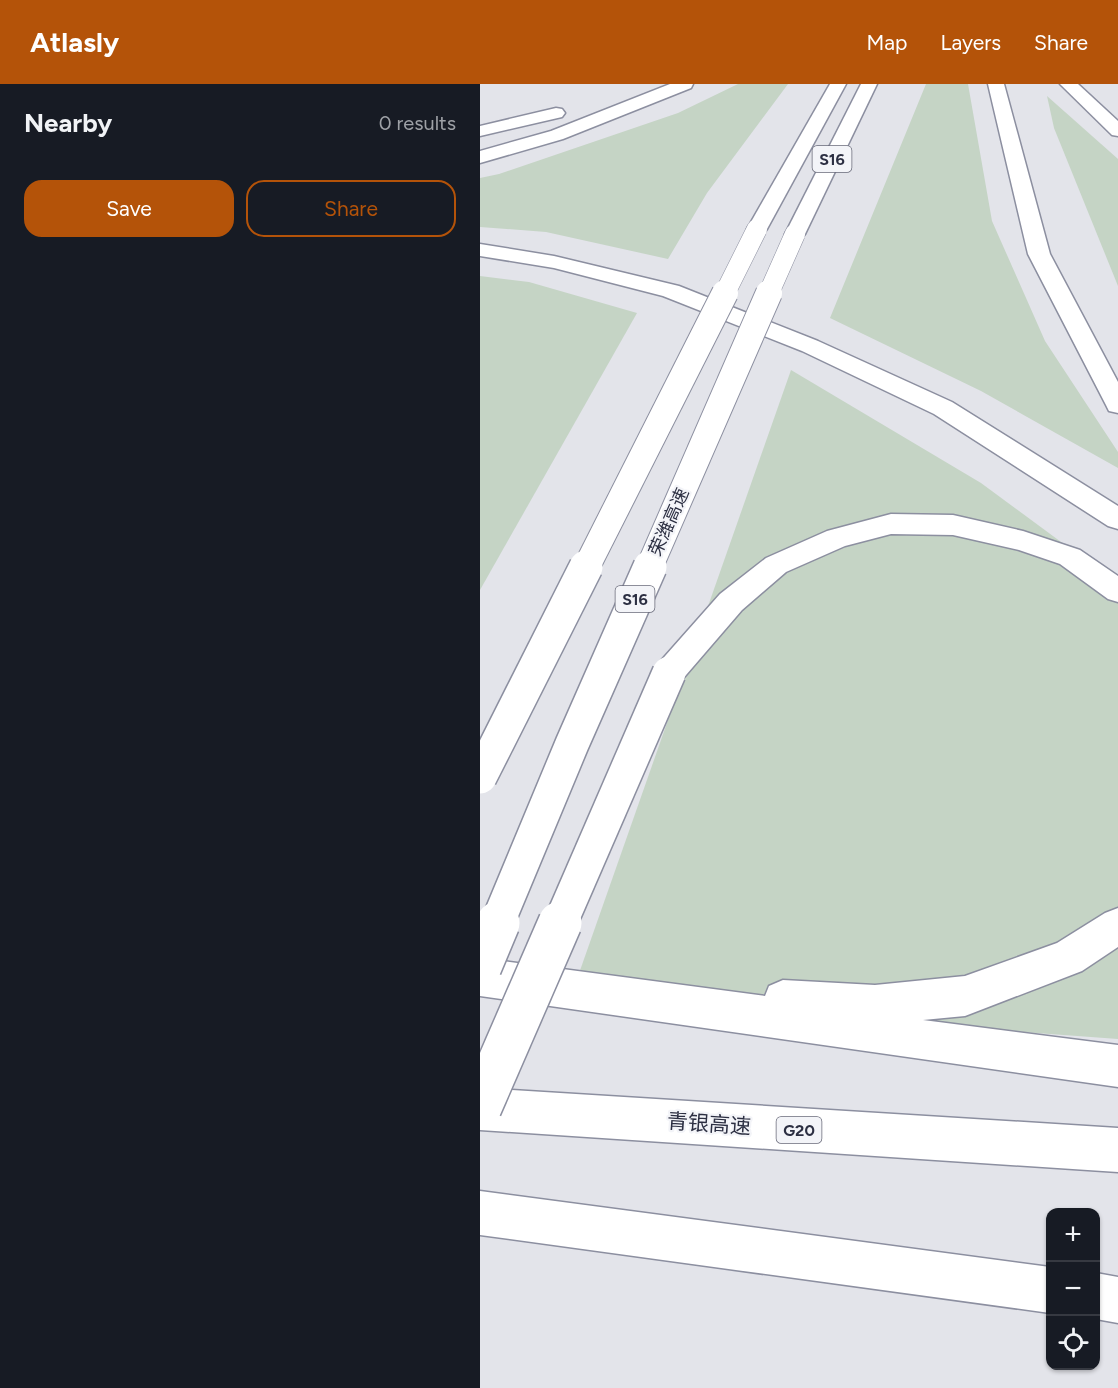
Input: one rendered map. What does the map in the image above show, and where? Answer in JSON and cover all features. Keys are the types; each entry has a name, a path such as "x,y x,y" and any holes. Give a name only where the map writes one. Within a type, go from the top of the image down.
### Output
{"highway":[{"path":"480,131 656,84"},
{"path":"480,157 557,135 685,84"},
{"name":"S16","path":"480,777 757,229 838,84"},
{"name":"荣潍高速","path":"480,966 572,744 795,234 869,84"},
{"path":"996,84 1039,254 1118,405"},
{"path":"1068,84 1118,131"},
{"path":"480,250 554,262 671,291 810,346 943,408 1118,519"},
{"path":"480,1108 669,674 731,602 776,565 837,538 891,524 953,525 1023,541 1070,557 1118,591"},
{"path":"588,989 875,1005 965,996 1068,958 1118,926"},
{"path":"480,977 588,989 1005,1053 1118,1066"},
{"name":"青银高速","path":"480,1108 1118,1150"},
{"path":"480,1213 1046,1289"},
{"path":"1100,1297 1118,1300"}],"green space":[{"path":"738,84 788,84 707,193 668,259 546,232 480,227 480,178 499,174 678,113"},
{"path":"926,84 968,84 992,221 1045,341 1118,452 1118,468 981,391 830,318"},
{"path":"1047,96 1118,159 1118,286 1054,128"},
{"path":"480,276 529,282 637,313 480,590"},
{"path":"791,370 981,483 1118,584 1118,1039 570,999"}]}
